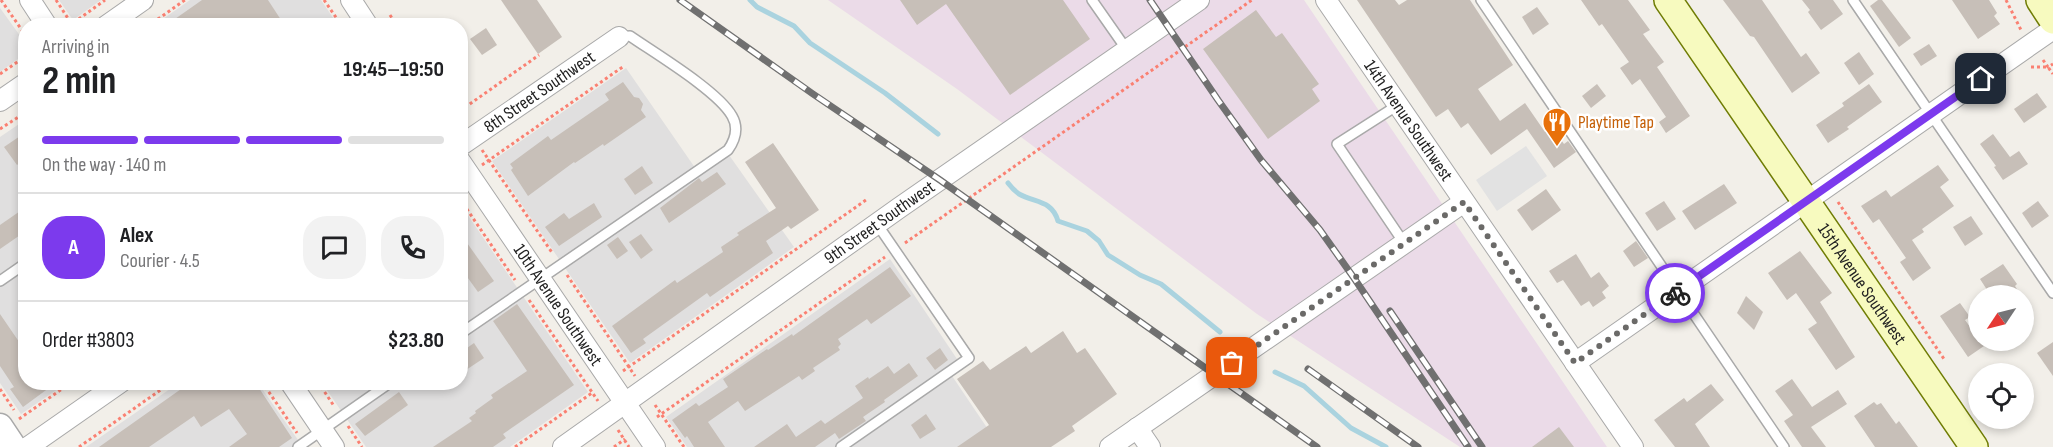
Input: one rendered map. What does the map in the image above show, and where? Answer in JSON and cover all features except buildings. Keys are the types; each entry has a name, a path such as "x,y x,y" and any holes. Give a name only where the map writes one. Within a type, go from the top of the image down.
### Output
{"main road":[{"name":"15th Avenue Southwest","path":"1668,0 1974,447"},
{"path":"2040,0 2053,20"}],"street":[{"path":"30,0 42,18"},
{"path":"117,18 143,0"},
{"path":"351,0 363,18"},
{"name":"9th Street Southwest","path":"563,447 1198,0"},
{"name":"14th Avenue Southwest","path":"1326,0 1632,447"},
{"path":"1575,363 2053,29"},
{"name":"8th Street Southwest","path":"468,141 619,37"},
{"path":"0,101 18,89"},
{"name":"10th Avenue Southwest","path":"468,173 656,447"},
{"path":"1110,447 1464,202"},
{"path":"28,447 110,390"},
{"path":"296,390 334,447"},
{"path":"7,424 14,447"},
{"path":"1137,428 1150,447"}],"lane":[{"path":"1092,0 1127,50"},
{"path":"1481,0 1784,447"},
{"path":"1853,0 2053,293"},
{"path":"468,328 728,150 736,138 733,117 718,98 630,36 619,37"},
{"path":"1398,105 1337,144 1404,243"},
{"path":"841,447 969,358 877,224"},
{"path":"0,281 18,269"},
{"path":"301,445 380,390"}],"path":[{"path":"1,0 18,24"},
{"path":"56,0 67,18"},
{"path":"81,18 105,0"},
{"path":"159,18 185,0"},
{"path":"324,0 336,18"},
{"path":"655,418 1252,0"},
{"path":"2006,0 2023,34"},
{"path":"468,105 539,55"},
{"path":"2043,60 2053,74"},
{"path":"0,74 18,62"},
{"path":"2029,67 2048,68 2053,64"},
{"path":"481,166 624,66"},
{"path":"0,129 18,117"},
{"path":"622,372 866,200"},
{"path":"1837,201 1944,359"},
{"path":"515,447 601,387"},
{"path":"7,424 60,390"},
{"path":"79,447 161,390"},
{"path":"267,390 301,445"},
{"path":"652,401 684,447"},
{"path":"615,426 629,447"},
{"path":"614,447 630,436"}],"shaded area":[{"path":"59,0 101,0 76,18 72,18"},
{"path":"190,0 321,0 333,18 164,18"},
{"path":"828,0 1304,0 1607,447 1460,447 1257,314 957,89"},
{"path":"0,8 18,33 18,59 0,72"},
{"path":"626,68 700,175 729,155 794,247 630,363 492,161"},
{"path":"18,125 18,390 57,390 21,414 0,383 0,137"},
{"path":"1526,146 1547,176 1497,211 1476,180"},
{"path":"468,215 588,392 510,447 366,447 327,390 468,390"},
{"path":"890,259 957,359 946,367 1000,447 687,447 666,417"},
{"path":"168,390 263,390 303,447 86,447"}],"waterway":[{"path":"750,0 757,7 794,26 810,43 885,93 938,134"},
{"path":"1008,183 1019,194 1052,209 1058,221 1087,231 1099,241 1108,255 1140,275 1161,284 1220,332"},
{"path":"1275,372 1304,386 1351,428 1386,447"}],"railway":[{"path":"680,0 940,180 1317,447"},
{"path":"1150,0 1261,160 1320,230 1468,447"},
{"path":"1390,311 1482,447"},
{"path":"1308,369 1418,447"}],"way so far":[{"path":"1232,363 1464,202 1575,363 1675,293"}],"place":[{"name":"Playtime Tap","path":"1557,148"}],"route":[{"path":"1675,293 1981,79"}]}
